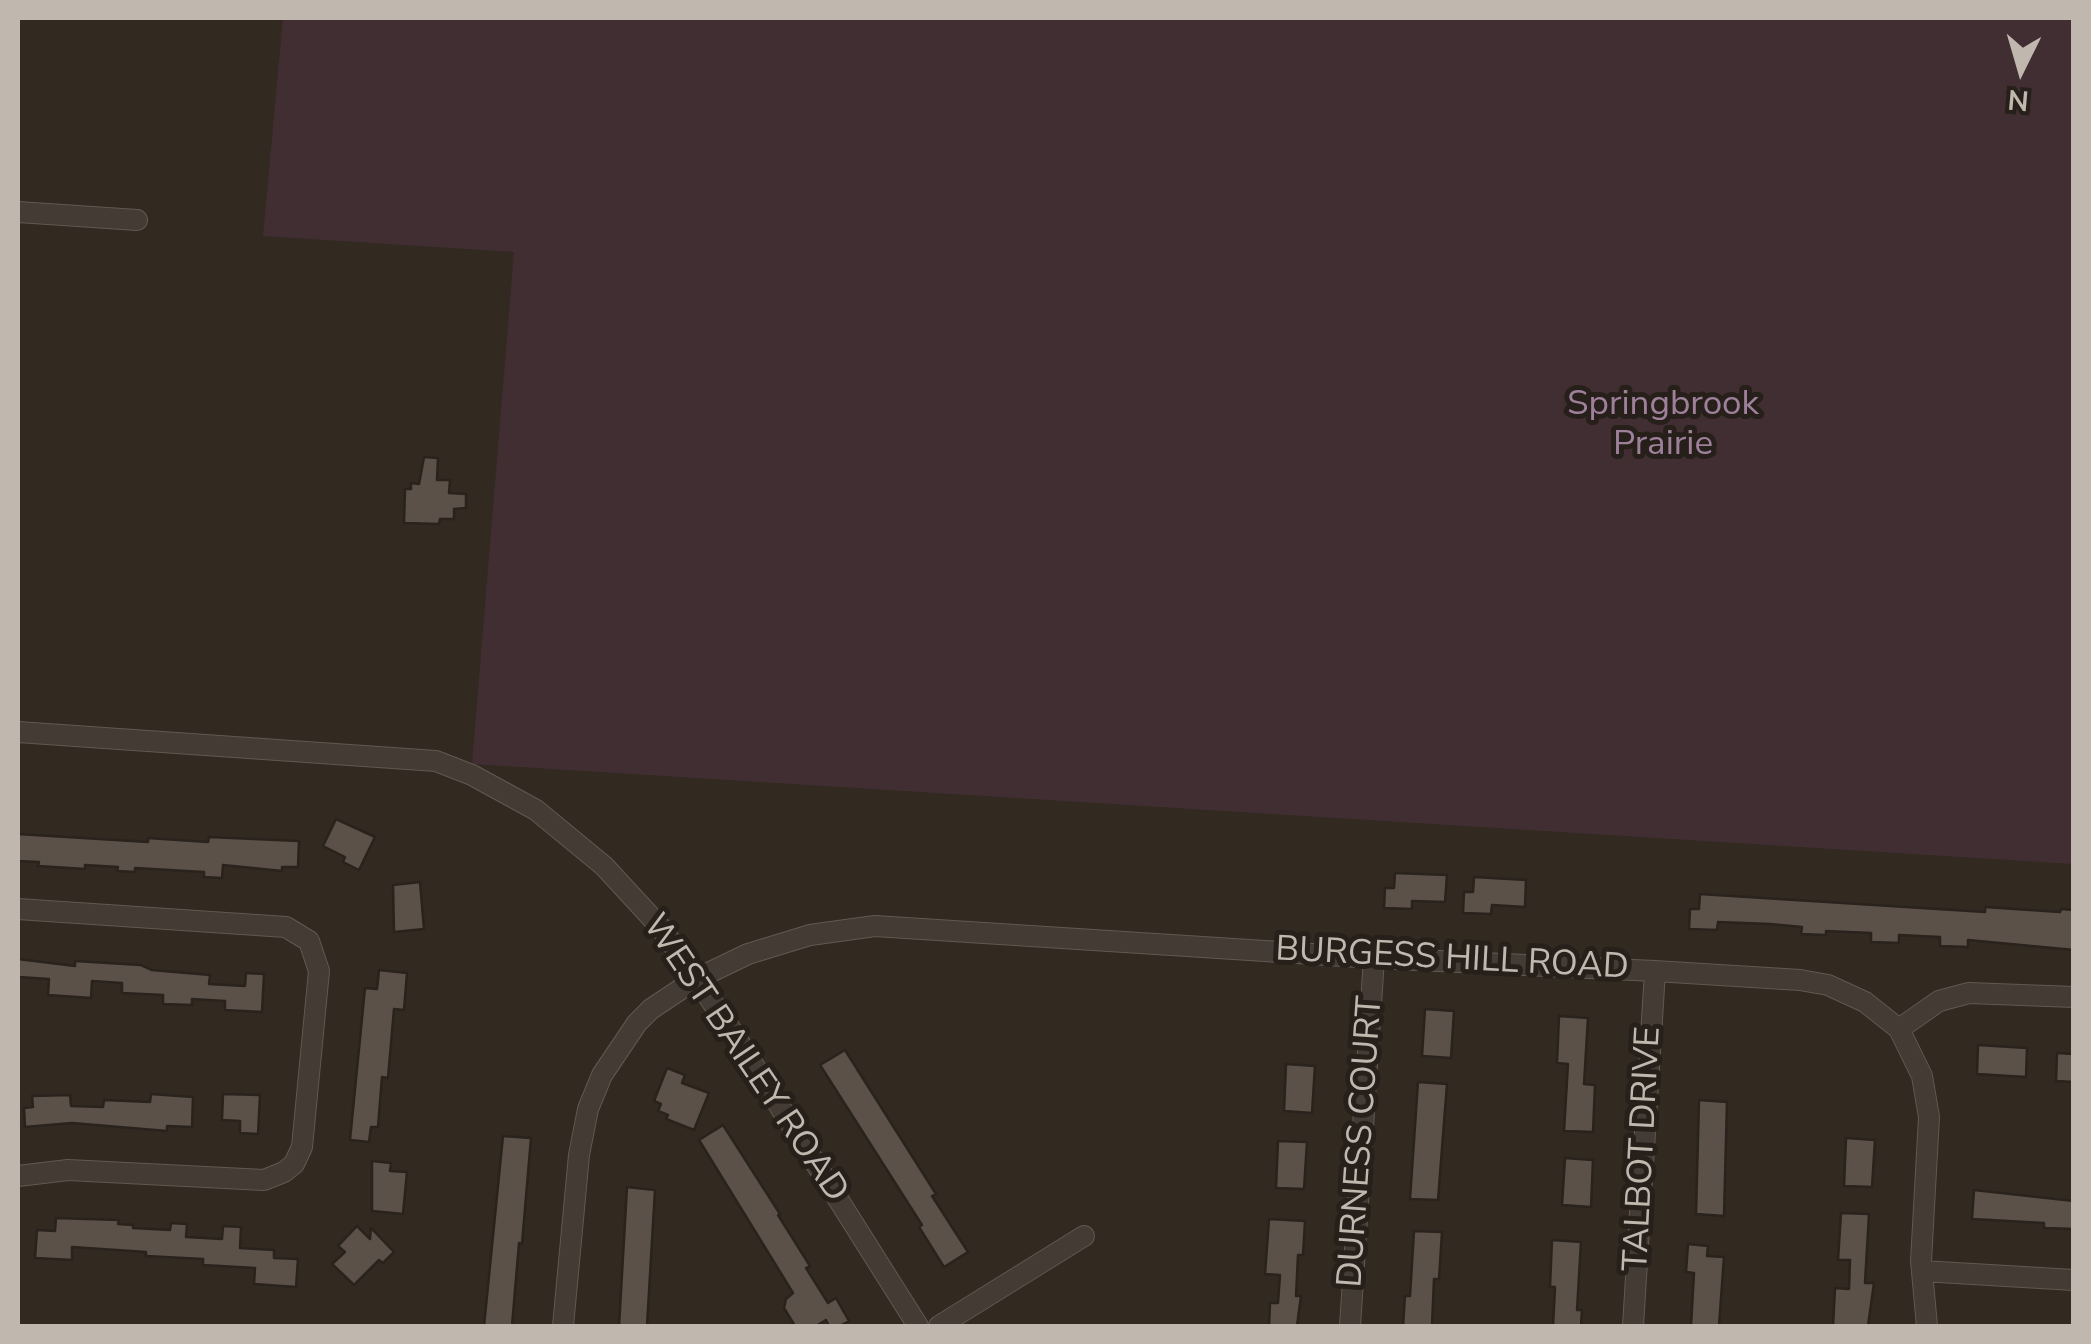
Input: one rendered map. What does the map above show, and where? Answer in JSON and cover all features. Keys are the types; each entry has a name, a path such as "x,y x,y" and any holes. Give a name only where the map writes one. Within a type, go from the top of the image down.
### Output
{"street":[{"path":"18,212 137,220"},
{"name":"WEST BAILEY ROAD","path":"18,732 436,761 506,792 572,838 636,898 662,929 918,1326"},
{"path":"18,909 286,927 309,941 318,971 302,1147 294,1164 284,1172 264,1180 68,1170 18,1176"},
{"name":"BURGESS HILL ROAD","path":"562,1326 581,1138 594,1091 614,1053 637,1023 650,1009 696,978 776,944 839,929 875,926 1800,980 1828,986 1864,1002 1898,1030 1922,1076 1928,1101 1922,1271 1927,1326"},
{"name":"DURNESS COURT","path":"1350,1326 1374,958"},
{"name":"TALBOT DRIVE","path":"1633,1326 1655,971"},
{"path":"1898,1030 1940,1001 1969,993 2074,998"},
{"path":"939,1326 1084,1236"},
{"path":"1922,1271 2074,1280"}],"green space":[{"name":"Springbrook Prairie","path":"283,18 2073,18 2073,864 472,764 514,252 263,236"}],"building":[{"path":"424,457 438,458 437,480 450,480 449,493 466,494 466,508 454,509 454,519 440,519 439,524 404,523 405,489 411,489 411,483 419,484"},
{"path":"336,819 375,837 359,870 343,862 345,857 323,846"},
{"path":"18,834 148,842 148,838 208,842 209,837 299,841 298,867 282,867 282,871 223,865 222,878 204,877 204,872 38,866 39,862 18,861"},
{"path":"1395,873 1447,875 1445,902 1412,901 1412,909 1384,908 1385,888 1394,888"},
{"path":"1474,877 1526,880 1525,907 1492,905 1491,914 1463,913 1464,892 1473,892"},
{"path":"420,882 424,929 394,932 393,885"},
{"path":"1700,894 1985,912 1985,907 2074,910 2074,950 1968,940 1968,947 1940,946 1940,937 1899,935 1899,943 1871,942 1871,933 1801,934 1802,927 1770,924 1718,922 1717,930 1689,929 1690,909 1699,909"},
{"path":"18,959 75,966 75,961 141,965 152,970 210,975 209,984 245,986 246,973 264,974 262,1012 225,1010 225,1001 192,999 192,1005 163,1004 163,995 122,993 122,983 92,981 91,998 48,995 49,979 18,977"},
{"path":"379,970 407,973 404,1010 394,1009 388,1078 382,1077 378,1127 371,1127 369,1142 350,1140 365,988 377,989"},
{"path":"1425,1009 1454,1011 1451,1058 1422,1056"},
{"path":"1559,1016 1588,1018 1584,1084 1595,1085 1593,1132 1564,1131 1568,1064 1557,1063"},
{"path":"1978,1045 2027,1048 2026,1077 1977,1074"},
{"path":"845,1050 968,1252 944,1267 919,1227 922,1225 820,1065"},
{"path":"2057,1053 2074,1054 2074,1082 2056,1081"},
{"path":"1286,1064 1315,1066 1312,1113 1284,1111"},
{"path":"667,1068 685,1075 682,1083 709,1093 694,1130 666,1119 668,1115 658,1111 661,1104 654,1101"},
{"path":"1418,1082 1447,1084 1438,1200 1410,1199"},
{"path":"151,1094 193,1097 192,1127 167,1126 167,1131 72,1123 25,1127 24,1108 33,1107 32,1096 70,1095 71,1106 103,1107 104,1100 150,1102"},
{"path":"223,1094 260,1095 258,1134 240,1133 240,1121 222,1120"},
{"path":"1699,1100 1727,1102 1724,1216 1696,1214"},
{"path":"723,1125 780,1214 828,1303 836,1298 849,1321 840,1326 829,1326 826,1320 816,1326 795,1326 784,1308 793,1293 699,1140"},
{"path":"503,1136 531,1138 522,1244 519,1243 512,1326 484,1326"},
{"path":"1846,1138 1875,1140 1872,1187 1844,1186"},
{"path":"1278,1141 1307,1142 1304,1189 1276,1188"},
{"path":"1565,1158 1593,1160 1591,1207 1562,1205"},
{"path":"372,1161 391,1163 390,1171 407,1172 403,1214 372,1211"},
{"path":"627,1187 655,1190 647,1326 619,1326"},
{"path":"1974,1190 2074,1201 2074,1229 2044,1228 2044,1223 1972,1219"},
{"path":"1841,1213 1869,1214 1865,1283 1874,1283 1868,1326 1833,1326 1835,1288 1849,1289 1850,1260 1838,1260"},
{"path":"56,1218 119,1220 118,1224 133,1228 170,1230 171,1223 187,1224 186,1237 222,1239 223,1226 241,1227 240,1248 274,1250 274,1258 298,1259 296,1287 254,1284 255,1268 203,1265 203,1259 146,1256 146,1252 72,1247 72,1260 35,1258 37,1230 55,1231"},
{"path":"1269,1219 1305,1221 1303,1255 1298,1255 1296,1296 1301,1296 1297,1326 1269,1326 1270,1303 1278,1303 1280,1275 1265,1274"},
{"path":"357,1226 370,1239 371,1228 394,1252 383,1263 379,1260 354,1285 332,1264 345,1252 338,1246"},
{"path":"1414,1231 1442,1232 1432,1326 1403,1326 1405,1296 1410,1296"},
{"path":"1552,1240 1581,1242 1577,1310 1582,1310 1581,1326 1553,1326"},
{"path":"1688,1244 1708,1246 1707,1256 1724,1257 1719,1326 1691,1326 1694,1273 1686,1272"}]}
